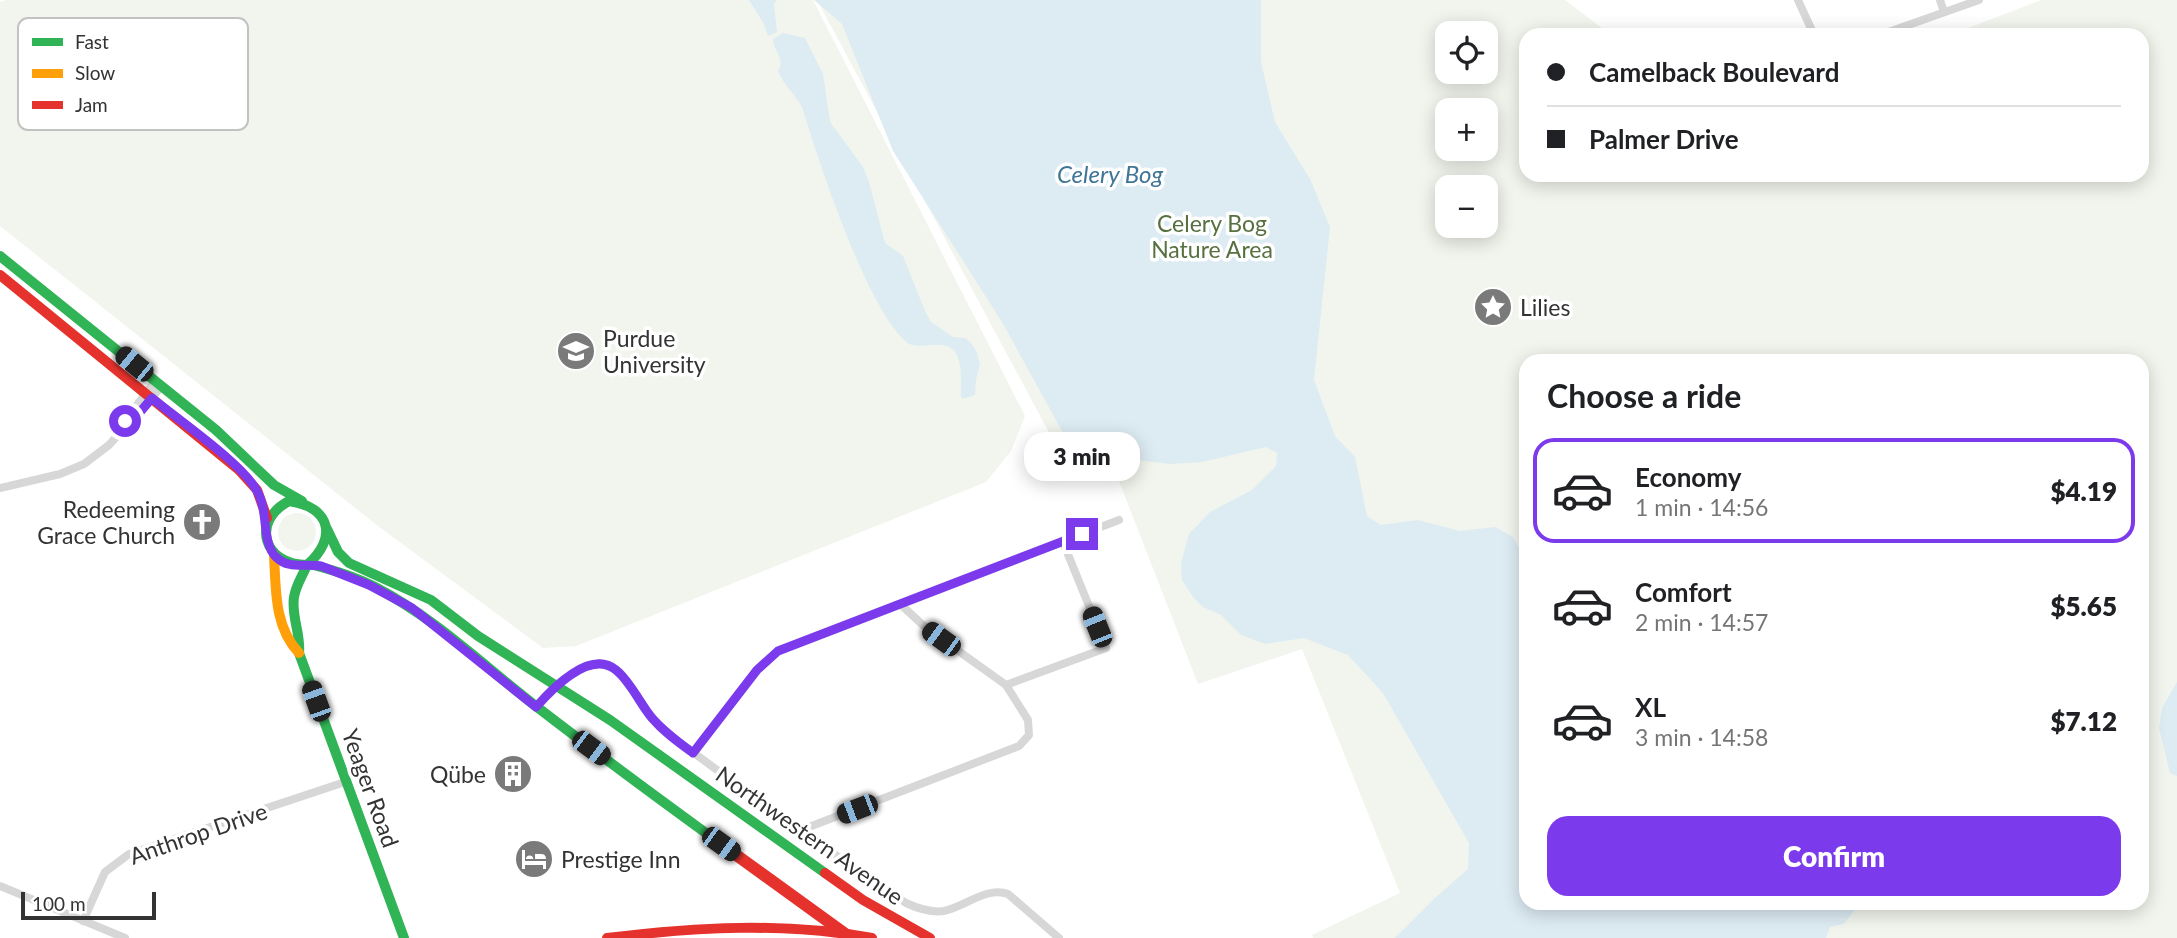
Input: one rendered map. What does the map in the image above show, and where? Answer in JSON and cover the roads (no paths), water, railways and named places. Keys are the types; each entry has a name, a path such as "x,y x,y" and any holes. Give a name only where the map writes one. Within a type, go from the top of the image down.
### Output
{"main road":[{"path":"2,266 159,383 251,461 274,485 319,512 327,529 322,549 308,565"},
{"path":"2,266 250,481 260,495 267,518 267,536 274,555 286,564 308,565 369,585 412,608 536,707 851,938"},
{"path":"267,518 282,504 302,501"},
{"name":"Northwestern Avenue","path":"327,529 338,552 349,563 431,600 478,636 610,720 863,901 930,938"},
{"name":"Yeager Road","path":"274,555 282,624 290,646 299,653 404,938"},
{"name":"Yeager Road","path":"299,653 302,640 294,614 294,594 308,565"},
{"path":"607,938 740,925 810,928 873,938"}],"street":[{"path":"1798,0 1811,28"},
{"path":"1940,0 1944,12"},
{"path":"1899,28 1979,0"},
{"path":"0,488 75,468 101,453 159,383"},
{"path":"693,753 757,670 778,651 1119,520"},
{"path":"1006,685 1106,648 1063,542"},
{"path":"802,832 819,823 1019,746 1029,735 1028,720 1006,685 925,627 900,604"},
{"path":"536,707 555,685 592,664 599,663 615,669 659,726 802,832 891,893 920,909 935,912 947,911 988,894 1001,892 1007,894 1059,938"},
{"name":"Anthrop Drive","path":"83,921 105,872 129,854 345,782"},
{"path":"0,887 125,938"}],"water":[{"path":"749,0 777,0 774,4 777,32 768,36"},
{"name":"Celery Bog","path":"814,0 1261,0 1261,62 1275,122 1310,179 1330,227 1314,380 1335,436 1355,457 1367,516 1381,525 1418,520 1460,531 1495,527 1513,537 1519,548 1519,910 1855,910 1844,924 1830,927 1826,938 1395,938 1468,869 1469,843 1383,693 1348,655 1304,638 1265,644 1241,635 1221,615 1203,607 1182,580 1181,563 1189,534 1210,512 1252,490 1276,466 1277,453 1266,447 1202,462 1170,464 1103,456 1081,446 1062,431 1002,322 893,151 842,24"},
{"path":"783,33 805,38 823,74 830,122 863,167 885,243 903,256 931,322 953,337 965,338 977,353 980,365 975,395 962,399 960,366 950,347 909,344 893,327 877,302 846,234 802,107 778,71 781,63 773,39"},
{"path":"2177,682 2177,776 2170,773 2159,728 2162,708"}],"place":[{"name":"Lilies","path":"1493,307"},
{"name":"Purdue University","path":"576,351"},
{"name":"Redeeming Grace Church","path":"202,522"},
{"name":"Qübe","path":"513,774"},
{"name":"Prestige Inn","path":"534,859"}],"park label":[{"name":"Celery Bog Nature Area","path":"1212,236"}]}
